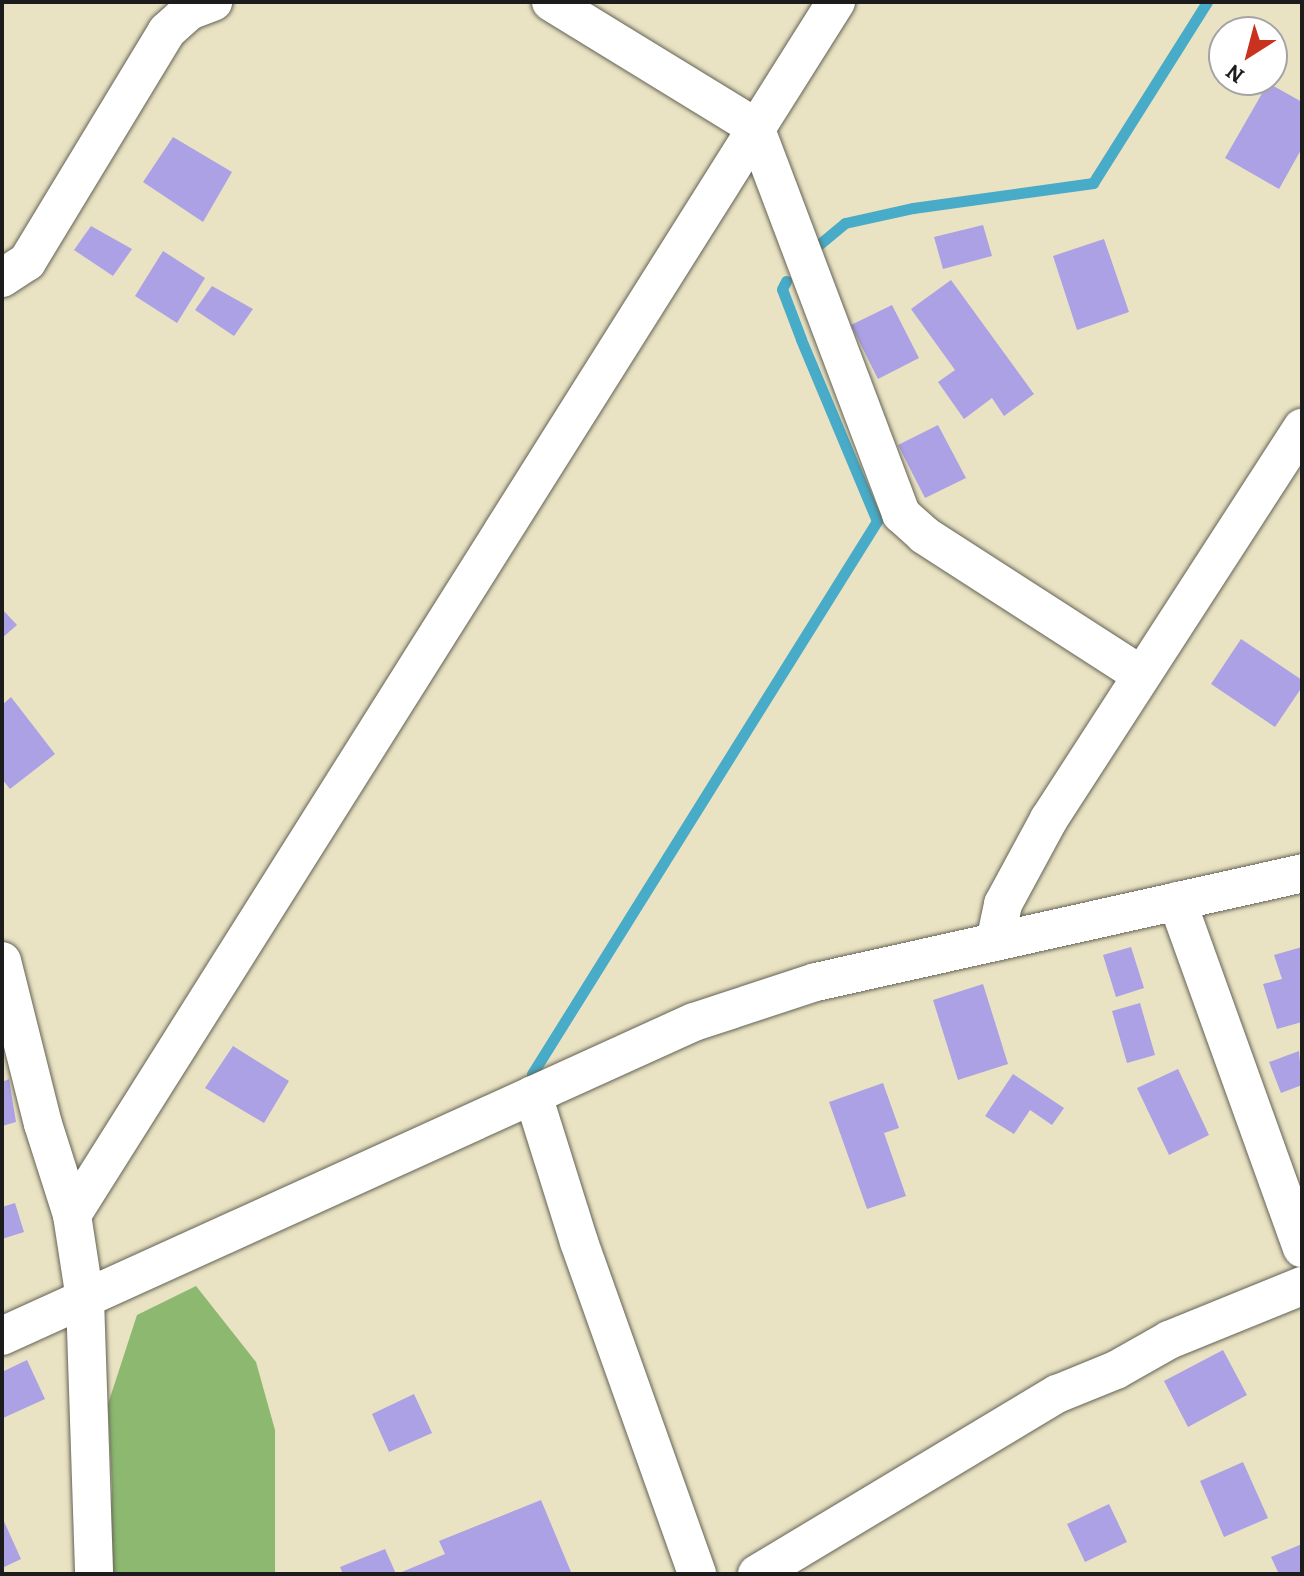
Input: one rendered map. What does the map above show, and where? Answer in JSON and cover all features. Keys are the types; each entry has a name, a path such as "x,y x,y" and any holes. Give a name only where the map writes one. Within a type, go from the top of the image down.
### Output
{"street":[{"path":"2,278 27,262 167,31 189,11 213,2"},
{"path":"551,2 755,127 901,514 924,535 1141,675"},
{"path":"72,1215 836,2"},
{"path":"995,942 1003,904 1023,868 1141,675 1302,428"},
{"path":"2,1336 694,1022 816,982 1302,873"},
{"path":"1177,901 1302,1248"},
{"path":"2,961 43,1124 72,1215 85,1299 94,1574"},
{"path":"533,1095 579,1242 697,1574"},
{"path":"757,1574 1057,1394 1116,1370 1169,1340 1302,1286"}],"green space":[{"path":"196,1286 256,1362 275,1430 275,1574 109,1574 112,1488 108,1404 137,1315"}],"building":[{"path":"1288,94 1302,102 1302,148 1279,189 1225,158 1261,96"},
{"path":"173,137 232,172 203,222 143,182"},
{"path":"983,225 992,256 943,269 934,237"},
{"path":"91,226 132,249 113,276 74,250"},
{"path":"1104,239 1129,312 1077,330 1053,256"},
{"path":"163,251 205,278 177,323 135,296"},
{"path":"951,280 1034,394 1004,416 992,398 964,419 938,382 955,370 911,309"},
{"path":"212,286 253,309 234,336 195,310"},
{"path":"892,305 919,358 878,379 851,325"},
{"path":"938,425 966,478 925,498 898,445"},
{"path":"2,609 17,625 2,638"},
{"path":"1241,639 1302,680 1302,687 1275,727 1211,684"},
{"path":"11,697 55,754 10,789 2,779 2,705"},
{"path":"1131,947 1144,988 1116,997 1103,955"},
{"path":"1302,947 1302,1022 1277,1029 1263,984 1282,979 1274,955"},
{"path":"983,984 1008,1064 958,1080 933,1000"},
{"path":"1140,1003 1155,1055 1127,1063 1112,1011"},
{"path":"233,1046 289,1081 264,1123 205,1088"},
{"path":"1299,1051 1302,1085 1281,1093 1269,1062"},
{"path":"1178,1069 1209,1135 1169,1155 1137,1088"},
{"path":"1013,1074 1064,1108 1052,1125 1030,1110 1014,1134 985,1116"},
{"path":"9,1079 16,1122 2,1126 2,1082"},
{"path":"883,1083 899,1128 884,1133 906,1196 867,1209 829,1102"},
{"path":"15,1203 24,1232 2,1239 2,1207"},
{"path":"1223,1350 1247,1395 1188,1427 1164,1381"},
{"path":"27,1360 45,1399 3,1418 2,1372"},
{"path":"414,1394 432,1433 389,1452 372,1414"},
{"path":"1243,1462 1268,1518 1224,1537 1200,1481"},
{"path":"541,1500 571,1572 397,1574 445,1554 439,1541"},
{"path":"1109,1504 1127,1542 1085,1562 1067,1524"},
{"path":"2,1517 21,1559 2,1568"},
{"path":"1302,1544 1302,1574 1279,1574 1271,1557"},
{"path":"385,1549 396,1574 343,1574 340,1567"}],"waterway":[{"path":"810,252 845,223 913,208 1093,183 1207,2"},
{"path":"532,1074 877,521 782,289 786,281"}]}
